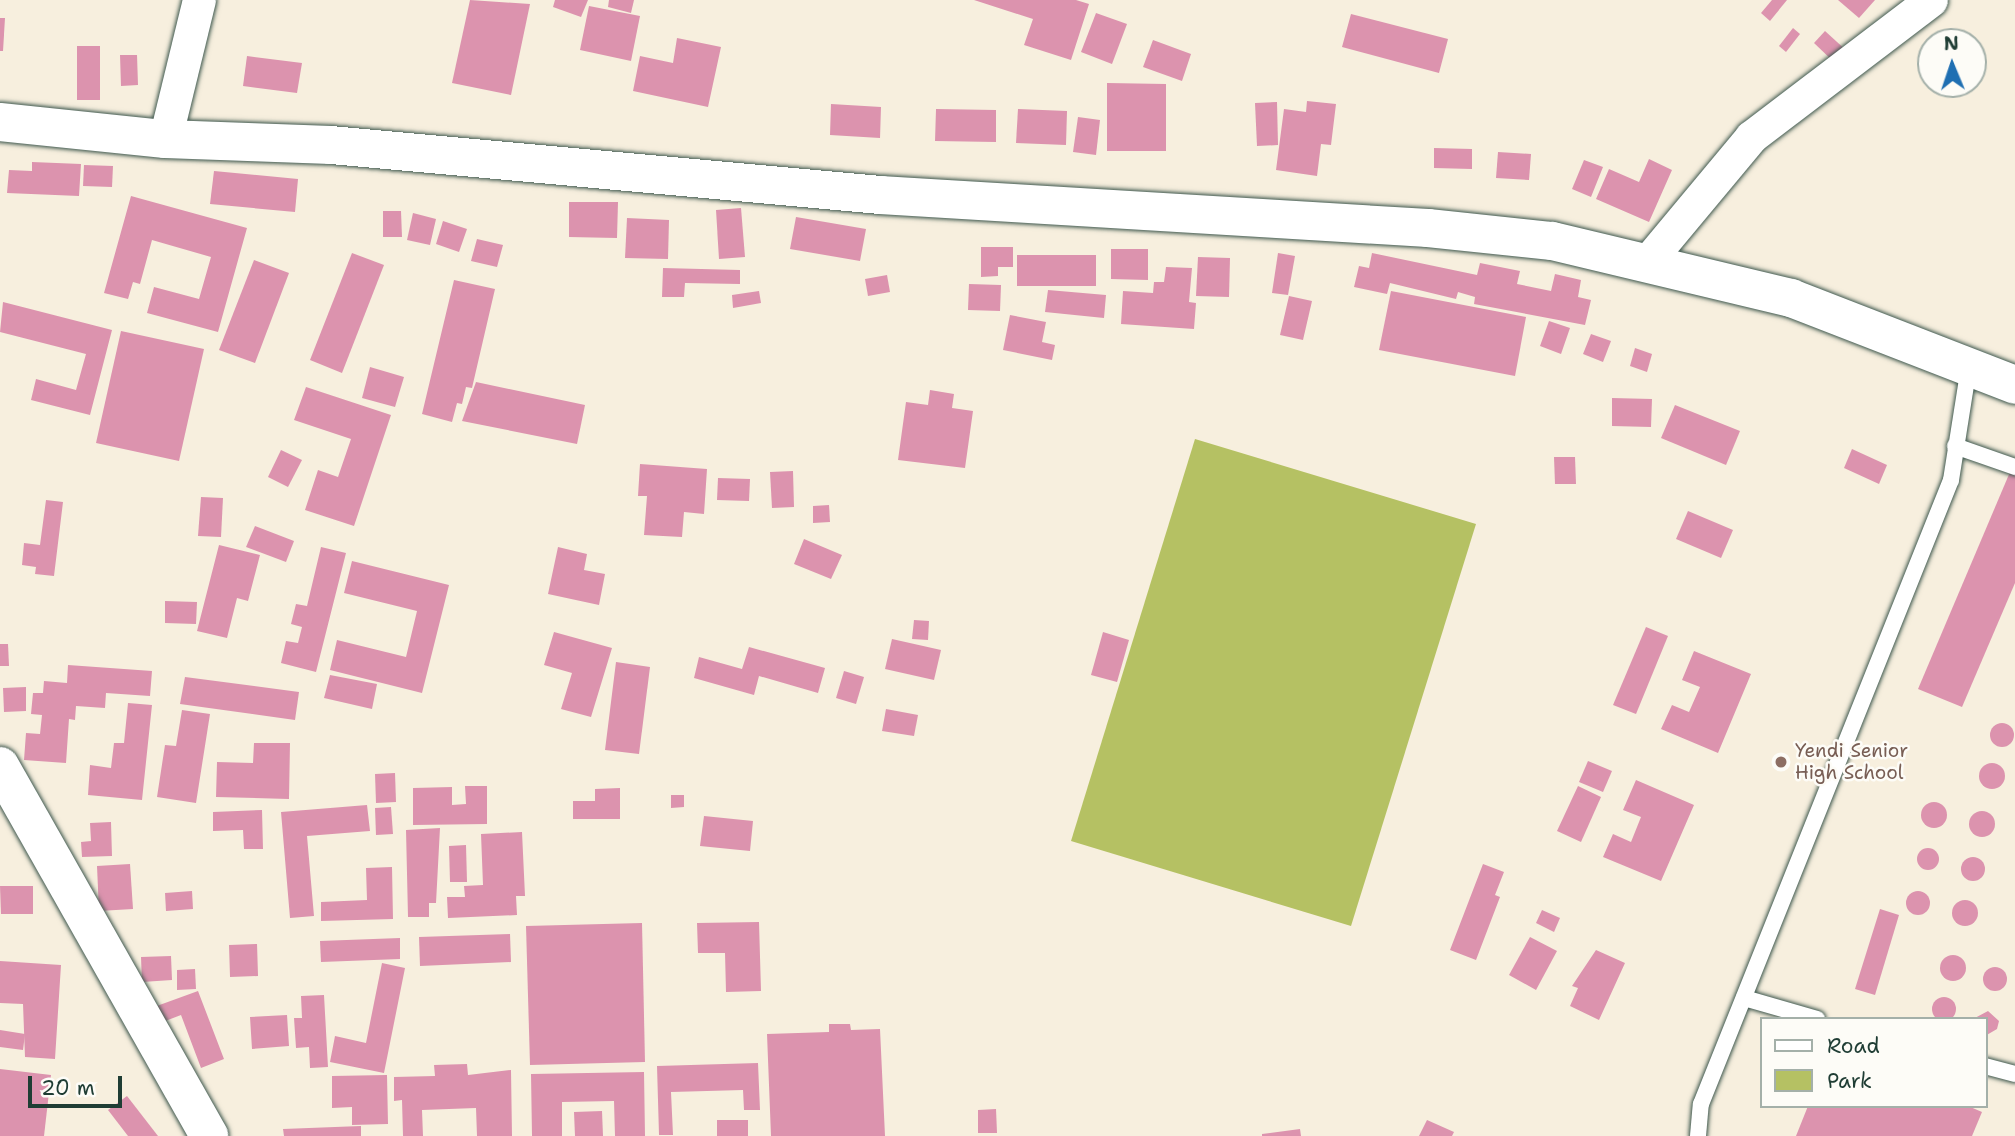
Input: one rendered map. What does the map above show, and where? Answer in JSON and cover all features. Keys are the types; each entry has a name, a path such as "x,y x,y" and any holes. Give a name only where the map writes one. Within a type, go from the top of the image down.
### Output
{"main road":[{"path":"0,122 165,139 331,145 880,195 1428,228 1552,241 1791,298 2015,384"},
{"path":"0,766 209,1136"}],"street":[{"path":"165,139 199,0"},
{"path":"1647,262 1751,137 1930,0"}],"lane":[{"path":"1698,1136 1701,1104 1951,480 1969,366"},
{"path":"1955,446 2015,467"},
{"path":"1744,998 1810,1017"},
{"path":"1987,1067 2015,1074"}],"green space":[{"path":"1195,439 1476,524 1351,926 1071,841"}],"building":[{"path":"470,0 530,4 511,95 452,83"},
{"path":"555,0 588,0 581,17 553,7"},
{"path":"609,0 634,0 631,13 608,7"},
{"path":"974,0 1076,0 1089,4 1071,60 1024,45 1033,19"},
{"path":"1772,0 1787,0 1770,21 1761,13"},
{"path":"1838,0 1875,0 1859,18"},
{"path":"589,6 640,16 631,61 580,50"},
{"path":"1096,13 1127,24 1112,64 1081,52"},
{"path":"1351,14 1448,39 1439,73 1342,47"},
{"path":"0,18 5,18 3,51 0,51"},
{"path":"1793,28 1800,34 1786,52 1779,46"},
{"path":"1825,31 1848,52 1836,64 1814,43"},
{"path":"677,38 721,47 708,107 633,91 640,56 673,63"},
{"path":"1153,40 1191,54 1182,81 1143,67"},
{"path":"77,46 100,46 100,100 77,100"},
{"path":"120,55 137,55 138,85 121,86"},
{"path":"247,56 302,63 297,93 243,86"},
{"path":"1107,83 1166,84 1166,151 1107,151"},
{"path":"1307,101 1336,104 1331,145 1321,144 1317,176 1276,170 1284,109 1306,112"},
{"path":"1277,102 1278,145 1257,146 1255,103"},
{"path":"831,104 881,107 880,138 830,135"},
{"path":"936,109 996,110 996,142 935,141"},
{"path":"1018,109 1067,111 1066,145 1016,143"},
{"path":"1078,117 1100,120 1096,155 1073,152"},
{"path":"1434,148 1472,149 1472,169 1434,168"},
{"path":"1498,152 1531,154 1529,180 1496,178"},
{"path":"1649,159 1672,170 1649,222 1596,199 1609,169 1639,182"},
{"path":"1584,160 1603,167 1591,197 1572,189"},
{"path":"32,162 81,164 79,196 7,193 9,170 32,171"},
{"path":"84,165 113,166 112,187 83,186"},
{"path":"214,171 298,179 295,212 210,204"},
{"path":"131,196 247,228 218,332 147,313 154,287 199,299 211,257 152,240 140,284 133,282 128,299 104,293"},
{"path":"569,202 618,202 617,238 569,237"},
{"path":"741,208 745,257 719,259 716,210"},
{"path":"383,211 401,211 402,237 383,237"},
{"path":"413,213 436,219 430,245 407,240"},
{"path":"796,217 866,229 860,261 790,249"},
{"path":"627,218 669,220 668,259 625,258"},
{"path":"443,221 467,229 459,252 436,244"},
{"path":"477,239 503,245 497,267 471,261"},
{"path":"981,247 1013,247 1013,267 998,267 998,276 981,277"},
{"path":"1111,249 1148,249 1148,280 1111,279"},
{"path":"352,253 384,265 342,373 310,360"},
{"path":"1278,253 1295,256 1288,295 1272,293"},
{"path":"1372,253 1477,275 1480,263 1520,271 1517,284 1551,291 1555,274 1581,280 1578,297 1591,300 1585,325 1474,304 1475,297 1458,292 1456,299 1390,283 1387,294 1354,287 1359,266 1369,268"},
{"path":"1017,255 1096,255 1096,286 1017,286"},
{"path":"1198,257 1230,258 1229,297 1196,296"},
{"path":"254,260 289,273 255,363 219,350"},
{"path":"1166,267 1192,268 1189,302 1196,303 1194,329 1121,324 1123,291 1153,293 1154,282 1164,282"},
{"path":"663,268 740,270 740,284 685,283 684,297 662,297"},
{"path":"887,275 890,292 868,296 865,279"},
{"path":"454,280 495,289 472,388 466,387 462,404 457,403 452,422 422,414"},
{"path":"969,284 1001,285 1000,311 968,310"},
{"path":"1048,290 1106,295 1104,318 1045,312"},
{"path":"759,291 761,303 733,308 732,295"},
{"path":"1391,291 1526,317 1515,376 1379,350"},
{"path":"1289,296 1312,301 1303,340 1280,335"},
{"path":"3,302 112,330 90,415 31,400 36,379 76,390 86,354 0,332"},
{"path":"1010,315 1046,322 1042,342 1055,345 1052,360 1003,350"},
{"path":"1549,321 1570,328 1561,354 1540,346"},
{"path":"121,331 204,349 179,461 96,443"},
{"path":"1591,334 1611,341 1603,362 1583,354"},
{"path":"1635,348 1652,354 1647,372 1630,366"},
{"path":"370,367 404,377 395,407 362,398"},
{"path":"476,382 585,405 577,444 462,421"},
{"path":"306,387 391,415 354,526 305,510 318,470 338,477 351,439 294,420"},
{"path":"930,390 954,394 952,408 973,411 965,468 898,460 906,402 928,405"},
{"path":"1612,398 1652,399 1651,427 1612,426"},
{"path":"1675,405 1740,431 1726,465 1661,438"},
{"path":"1852,449 1887,465 1879,484 1844,468"},
{"path":"281,450 302,460 288,487 268,477"},
{"path":"1554,457 1575,457 1576,484 1555,484"},
{"path":"640,464 707,469 704,514 684,512 682,537 644,535 647,496 638,496"},
{"path":"793,471 794,507 772,508 770,472"},
{"path":"2010,472 2015,474 2015,583 1962,707 1918,689"},
{"path":"718,478 750,479 749,501 717,500"},
{"path":"201,497 223,498 221,537 198,536"},
{"path":"46,500 63,502 54,576 35,574 36,567 22,565 24,543 40,545"},
{"path":"829,505 830,522 813,523 813,506"},
{"path":"1688,511 1733,530 1721,558 1676,539"},
{"path":"255,526 294,541 286,562 246,547"},
{"path":"804,539 842,555 831,579 794,564"},
{"path":"219,545 260,555 248,601 237,598 227,638 197,631"},
{"path":"321,547 346,553 316,672 281,663 286,641 298,643 302,627 291,624 296,604 307,606"},
{"path":"558,547 587,554 584,570 605,574 599,605 548,594"},
{"path":"352,561 449,585 422,693 330,670 337,640 406,657 417,611 344,593"},
{"path":"165,601 197,602 196,624 165,623"},
{"path":"914,620 929,621 928,640 912,639"},
{"path":"1646,627 1668,636 1636,714 1613,705"},
{"path":"554,632 612,648 591,717 561,709 572,673 544,665"},
{"path":"1103,632 1129,640 1117,682 1091,675"},
{"path":"892,639 941,650 934,680 885,669"},
{"path":"0,644 8,644 9,666 0,666"},
{"path":"749,647 825,668 818,693 759,676 754,695 694,678 699,657 742,669"},
{"path":"1694,651 1751,674 1718,753 1661,729 1672,705 1689,712 1700,687 1682,680"},
{"path":"616,662 650,667 639,754 605,750"},
{"path":"68,665 152,671 150,696 106,693 105,708 76,706 75,720 69,719 66,763 24,760 26,733 40,734 42,715 31,714 33,693 43,693 44,681 67,683"},
{"path":"844,671 864,677 856,704 836,698"},
{"path":"330,675 377,684 372,709 324,698"},
{"path":"185,677 299,692 295,720 180,704"},
{"path":"26,687 26,711 4,712 3,688"},
{"path":"128,703 152,705 142,800 88,795 90,765 111,768 114,743 124,743"},
{"path":"886,709 918,715 914,736 882,731"},
{"path":"182,710 210,714 196,803 157,797 165,745 176,746"},
{"path":"2002,723 2011,726 2014,735 2011,744 2002,747 1993,744 1990,735 1993,726"},
{"path":"254,743 290,743 289,799 216,797 217,762 253,763"},
{"path":"1588,761 1612,771 1603,792 1579,782"},
{"path":"1992,763 2001,767 2005,776 2001,785 1992,789 1983,785 1979,776 1983,767"},
{"path":"395,773 396,802 376,803 375,774"},
{"path":"1636,780 1694,805 1661,881 1603,857 1613,834 1631,842 1641,817 1623,810"},
{"path":"465,786 487,786 487,824 413,825 413,788 452,787 452,805 466,804"},
{"path":"1578,786 1601,797 1581,842 1557,831"},
{"path":"620,788 620,819 573,819 573,801 595,801 595,789"},
{"path":"671,795 684,795 684,807 671,808"},
{"path":"1934,802 1943,806 1947,815 1943,824 1934,828 1925,824 1921,815 1925,806"},
{"path":"367,805 370,831 307,836 314,916 290,918 281,812"},
{"path":"391,807 393,834 376,835 375,808"},
{"path":"262,810 263,849 244,849 243,830 213,831 213,812"},
{"path":"1982,811 1991,815 1995,824 1991,833 1982,837 1973,833 1969,824 1973,815"},
{"path":"704,816 753,821 750,851 700,846"},
{"path":"111,822 112,856 82,857 81,842 91,841 90,823"},
{"path":"440,828 436,903 429,903 429,917 408,917 406,830"},
{"path":"522,832 525,896 516,896 517,915 448,918 447,897 465,897 464,886 483,885 481,834"},
{"path":"466,845 467,882 450,882 449,846"},
{"path":"1928,848 1936,851 1939,859 1936,867 1928,870 1920,867 1917,859 1920,851"},
{"path":"1973,857 1984,864 1985,869 1978,880 1973,881 1962,874 1961,869 1968,858"},
{"path":"130,864 133,909 99,911 97,866"},
{"path":"1483,864 1504,872 1495,895 1500,897 1476,960 1450,950"},
{"path":"392,867 393,919 321,921 321,902 367,900 366,868"},
{"path":"0,886 33,886 33,914 1,914"},
{"path":"192,891 193,909 166,911 165,893"},
{"path":"1918,891 1929,898 1930,903 1923,914 1918,915 1907,908 1906,903 1913,892"},
{"path":"1965,900 1974,904 1978,913 1974,922 1965,926 1956,922 1952,913 1956,904"},
{"path":"1880,909 1899,915 1875,995 1855,989"},
{"path":"1542,910 1560,918 1554,932 1536,923"},
{"path":"759,922 761,991 726,992 725,953 698,953 697,923"},
{"path":"642,923 645,1062 530,1065 526,926"},
{"path":"510,934 511,962 420,966 419,937"},
{"path":"1530,937 1557,951 1536,990 1509,975"},
{"path":"400,938 400,959 321,962 320,941"},
{"path":"257,944 258,976 230,977 229,945"},
{"path":"1596,950 1625,963 1599,1020 1570,1006 1578,988 1572,986"},
{"path":"1953,955 1962,959 1966,968 1962,977 1953,981 1944,977 1940,968 1944,959"},
{"path":"171,956 172,980 142,982 141,957"},
{"path":"0,961 61,965 55,1059 25,1057 23,1004 0,1003"},
{"path":"382,963 405,968 384,1073 330,1062 335,1036 366,1043"},
{"path":"1995,967 2004,970 2007,979 2004,988 1995,991 1986,988 1983,979 1986,970"},
{"path":"195,969 196,989 177,990 177,970"},
{"path":"198,991 224,1059 201,1068 181,1015 160,1023 154,1007"},
{"path":"324,995 328,1067 310,1068 309,1047 296,1048 294,1018 302,1018 301,996"},
{"path":"1949,998 1955,1004 1954,1017 1934,1017 1932,1009 1935,1000"},
{"path":"1988,1011 1999,1021 1997,1029 1987,1035 1987,1017 1977,1017"},
{"path":"287,1015 289,1046 252,1049 250,1017"},
{"path":"829,1024 850,1024 851,1030 880,1029 885,1136 771,1136 767,1034 829,1032"},
{"path":"0,1030 25,1034 23,1050 0,1047"},
{"path":"758,1063 760,1110 744,1110 743,1090 671,1092 673,1135 659,1135 657,1066"},
{"path":"467,1064 468,1075 511,1070 512,1136 477,1136 476,1108 422,1110 423,1136 403,1136 402,1100 394,1101 394,1077 435,1076 434,1065"},
{"path":"0,1069 51,1075 44,1136 0,1136"},
{"path":"644,1072 645,1136 615,1136 614,1101 562,1102 562,1136 532,1136 531,1074"},
{"path":"387,1075 388,1124 352,1125 352,1107 332,1108 332,1076"},
{"path":"127,1096 158,1136 128,1136 108,1110"},
{"path":"1807,1108 1973,1108 1982,1112 1972,1136 1796,1136"},
{"path":"996,1109 997,1133 978,1133 978,1110"},
{"path":"602,1111 603,1136 575,1136 574,1112"},
{"path":"717,1120 748,1120 748,1136 717,1136"},
{"path":"1427,1120 1454,1132 1452,1136 1419,1136"},
{"path":"361,1126 361,1136 284,1136 283,1129"},
{"path":"1300,1129 1301,1136 1262,1136 1262,1134"}],"place":[{"name":"Yendi Senior High School","path":"1781,762"}]}
